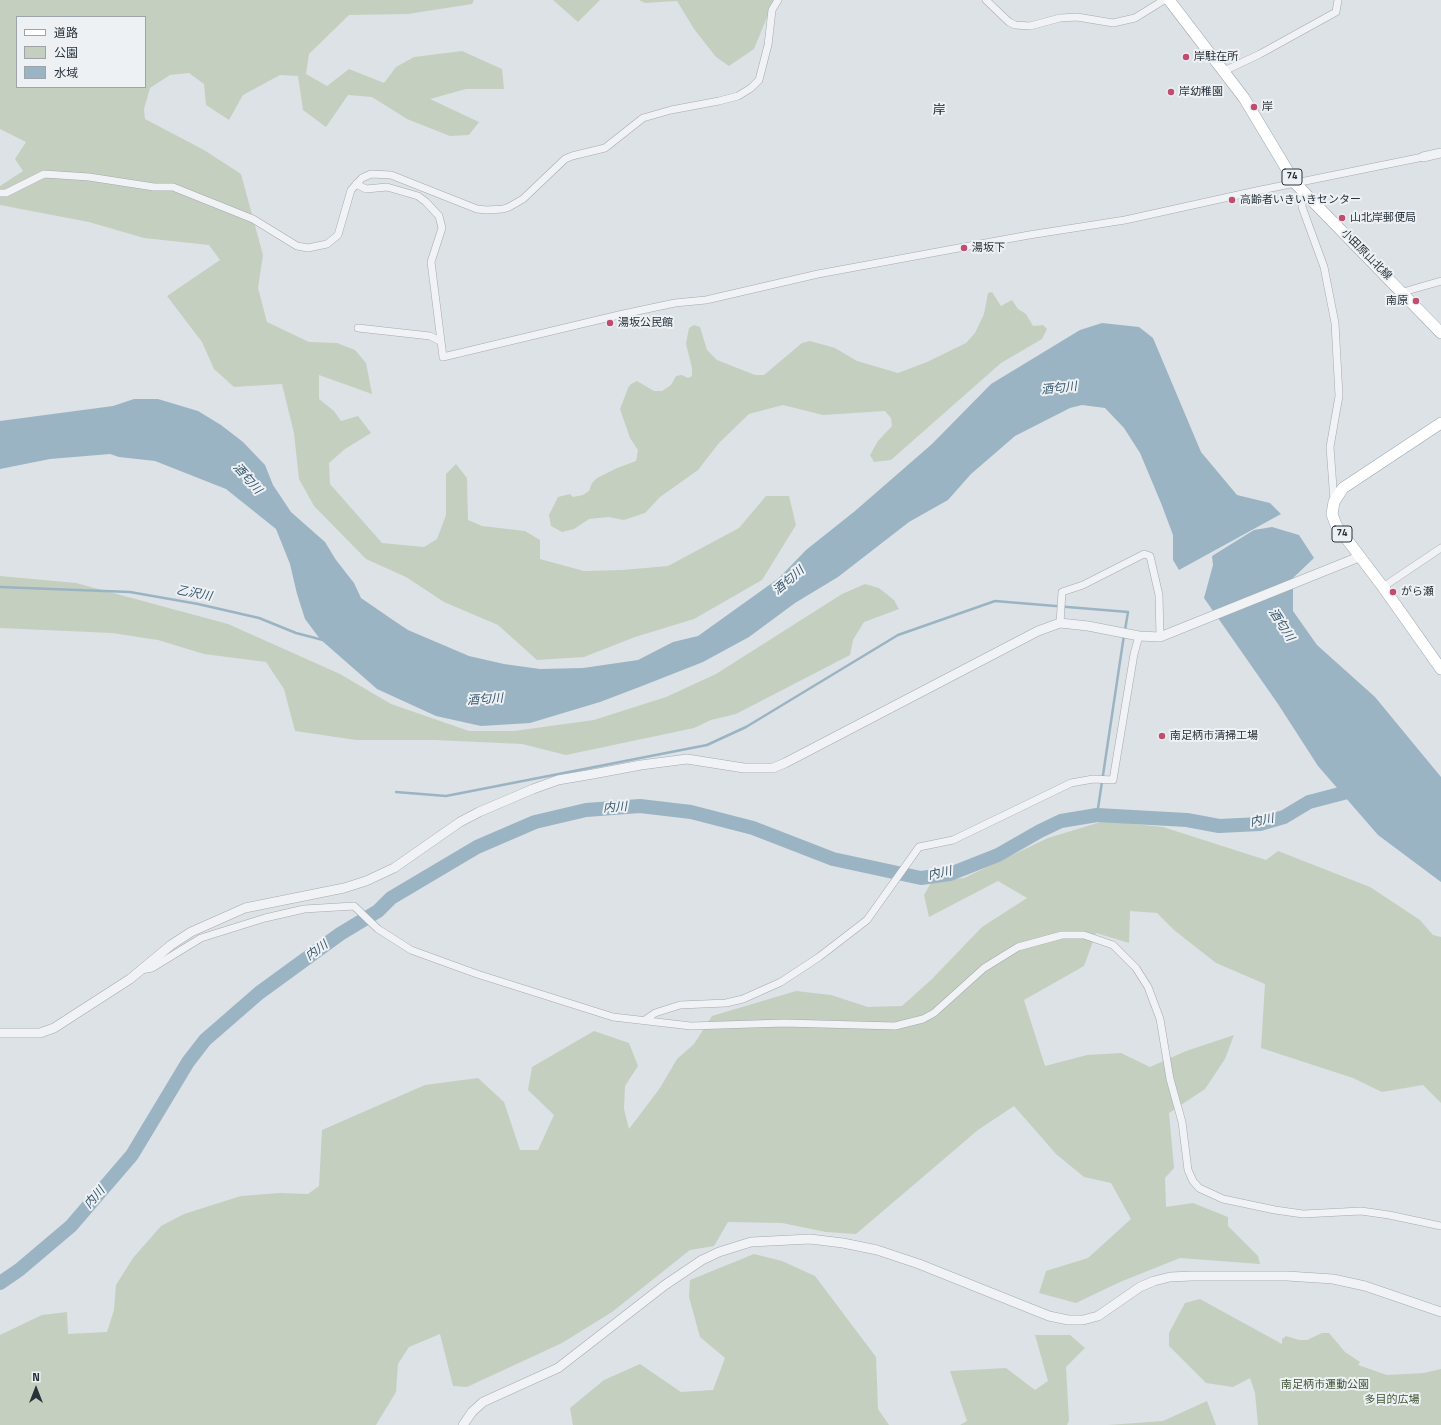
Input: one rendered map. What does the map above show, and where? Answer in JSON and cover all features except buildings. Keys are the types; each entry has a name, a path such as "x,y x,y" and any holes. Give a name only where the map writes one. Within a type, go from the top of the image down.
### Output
{"main road":[{"name":"小田原山北線","path":"1168,0 1224,71 1261,124 1295,183 1403,292 1441,333"},
{"path":"1334,502 1343,488 1441,423"},
{"name":"74","path":"1334,502 1332,514 1336,526 1383,587 1441,669"}],"street":[{"path":"0,192 6,193 44,174 89,177 154,187 172,187 253,219 297,246 308,248 327,244 338,235 343,221 347,200 356,184 371,174 384,173 477,209 487,210 509,208 523,199 565,159 604,148 643,118 671,110 719,102 738,96 751,88 759,80 768,46 772,10 778,0"},
{"path":"986,0 1009,22 1015,25 1030,26 1076,17 1113,24 1135,18 1164,0"},
{"path":"1224,71 1260,54 1336,12 1338,0"},
{"path":"356,184 366,189 387,187 418,196 439,216 442,228 431,262 443,357 675,303 706,300 818,274 1029,235 1125,220 1441,153"},
{"path":"1303,192 1302,207 1324,267 1335,323 1339,396 1330,447 1334,502"},
{"path":"1403,292 1441,281"},
{"path":"358,328 430,336 440,341"},
{"path":"1383,587 1441,548"},
{"path":"1060,620 1062,592 1083,585 1144,554 1150,556 1159,595 1160,635"},
{"path":"0,1033 40,1033 54,1028 117,988 171,945 191,932 217,919 245,908 344,888 366,881 394,868 437,837 478,812 558,780 640,765 688,759 758,769 773,768 1060,620 1138,636 1160,635 1174,632 1359,557"},
{"path":"645,1020 655,1013 680,1005 726,1003 743,999 781,982 819,957 867,920 919,848 953,840 1071,783 1093,779 1113,780 1138,636"},
{"path":"141,970 152,968 201,938 265,918 304,909 354,906 378,929 411,950 477,974 613,1017 691,1026 848,1023 895,1026 923,1019 934,1013 984,968 1018,947 1062,935 1084,935 1113,945 1136,968 1148,987 1160,1019 1170,1079 1182,1122 1188,1170 1200,1188 1222,1199 1275,1210 1303,1214 1361,1211 1389,1215 1441,1226"},
{"path":"463,1425 472,1412 483,1402 558,1368 665,1285 702,1260 719,1252 751,1242 810,1239 843,1243 877,1250 919,1264 1049,1316 1068,1320 1083,1320 1098,1316 1140,1287 1154,1281 1170,1277 1192,1276 1287,1276 1333,1279 1365,1286 1441,1312"}],"green space":[{"path":"0,0 474,0 472,4 408,14 349,15 309,54 306,74 327,86 349,69 384,83 396,67 414,57 462,51 502,69 504,89 466,89 430,99 479,122 469,135 450,136 407,119 372,97 348,95 326,127 303,110 298,76 280,75 243,95 229,120 206,105 204,84 189,73 170,75 150,88 144,109 145,119 204,150 241,174 263,255 258,288 267,322 309,342 337,343 355,350 366,363 372,394 319,375 319,399 334,411 341,421 358,416 371,433 345,449 329,463 330,484 382,543 424,547 437,539 446,515 446,474 456,464 467,478 468,520 482,526 525,531 540,540 540,559 584,571 622,570 668,566 739,528 766,496 789,496 796,525 762,580 694,619 635,637 584,657 537,660 498,625 444,602 406,577 366,559 314,506 299,479 294,433 282,384 234,387 214,369 202,342 167,296 220,260 209,245 144,238 89,222 0,205 0,186 23,171 15,159 26,142 0,129"},
{"path":"553,0 600,0 578,22"},
{"path":"639,0 774,0 754,49 729,66 716,57 694,29 677,1 645,3"},
{"path":"992,292 1001,306 1012,300 1018,309 1026,314 1033,326 1043,325 1047,329 1042,339 1001,363 891,460 874,462 870,455 878,441 892,426 891,418 885,411 823,415 783,405 749,414 719,443 698,470 660,497 645,513 624,520 608,517 589,519 574,529 562,532 551,526 549,515 558,497 570,494 573,497 583,495 589,491 592,483 597,478 636,461 638,450 630,438 620,409 628,388 631,384 637,381 654,391 662,391 671,385 676,376 682,375 688,378 692,376 692,368 686,344 689,328 694,325 700,327 707,350 717,360 755,375 764,375 802,343 810,341 835,348 857,361 898,373 927,362 966,343 975,333 984,314 988,293"},
{"path":"0,576 76,583 228,624 340,674 391,704 469,731 514,731 594,720 666,697 716,674 842,594 865,584 879,588 894,600 899,609 864,622 853,640 850,655 736,714 711,720 694,728 566,755 522,744 435,740 356,740 295,731 284,689 266,662 204,654 158,640 112,633 0,628"},
{"path":"1104,821 1163,827 1266,860 1278,851 1370,887 1420,920 1433,935 1441,937 1441,1103 1423,1085 1382,1092 1353,1078 1261,1048 1265,984 1216,963 1174,930 1157,913 1130,911 1129,943 1096,933 1084,966 1024,1000 1045,1066 1087,1055 1121,1053 1150,1067 1186,1051 1234,1035 1225,1059 1205,1089 1169,1113 1174,1168 1165,1178 1166,1207 1193,1203 1228,1217 1228,1226 1258,1256 1260,1264 1180,1258 1120,1282 1076,1303 1039,1293 1046,1271 1088,1258 1131,1219 1111,1183 1084,1177 1056,1154 1014,1106 978,1130 856,1234 826,1232 782,1223 728,1222 714,1246 690,1250 612,1312 562,1343 467,1387 453,1386 440,1334 409,1347 398,1364 396,1392 376,1425 0,1425 0,1335 42,1315 67,1312 68,1334 107,1332 114,1310 116,1285 133,1258 161,1226 184,1214 241,1196 280,1193 308,1194 319,1186 322,1130 425,1085 478,1078 504,1102 520,1150 538,1150 554,1115 528,1090 532,1067 594,1031 629,1043 638,1066 625,1086 624,1109 629,1129 660,1088 677,1059 694,1044 712,1016 796,991 831,995 868,1007 902,1006 932,979 982,927 1027,898 998,881 929,917 924,895 932,881 964,878 1048,838"},
{"path":"754,1254 782,1261 815,1276 876,1357 878,1409 889,1425 573,1425 570,1408 604,1380 640,1364 681,1392 713,1390 725,1358 700,1337 689,1297 690,1280"},
{"path":"1200,1299 1282,1344 1282,1339 1286,1336 1299,1340 1307,1340 1322,1333 1329,1333 1345,1352 1360,1362 1358,1365 1387,1375 1424,1373 1441,1369 1441,1425 1258,1425 1255,1393 1250,1378 1233,1387 1206,1383 1169,1346 1169,1333 1185,1303"},
{"path":"1035,1335 1070,1335 1085,1348 1066,1367 1069,1421 1067,1425 960,1425 967,1421 950,1371 1006,1368 1035,1390 1048,1381"},
{"path":"1207,1401 1216,1425 1108,1425 1163,1421"}],"water":[{"name":"酒匂川","path":"1102,323 1139,327 1153,338 1201,452 1237,495 1270,503 1281,514 1179,570 1173,560 1173,535 1161,503 1140,453 1124,428 1105,408 1082,405 1070,408 1015,436 971,474 948,500 909,522 838,577 795,603 749,637 703,662 642,686 600,702 530,723 481,726 436,716 377,689 320,639 305,619 290,564 276,529 226,489 155,461 119,457 110,454 50,459 0,469 0,421 113,406 134,399 158,399 198,411 221,425 243,442 265,465 273,485 291,512 325,542 336,560 354,583 361,598 393,620 408,630 469,656 504,664 540,669 583,668 638,660 673,642 698,636 779,578 806,550 855,511 932,444 991,384 1080,330"},
{"name":"酒匂川","path":"1272,527 1299,535 1314,558 1293,578 1293,611 1317,645 1375,697 1441,777 1441,882 1378,835 1318,766 1278,704 1204,598 1213,565 1212,556 1254,530"}],"waterway":[{"name":"乙沢川","path":"0,587 130,592 198,604 259,618 296,633 323,640"},
{"path":"396,792 446,796 707,745 746,727 898,635 995,601 1128,612 1125,630"},
{"path":"1097,815 1124,635"},
{"name":"内川","path":"0,1283 19,1270 71,1226 132,1155 188,1062 205,1040 259,993 340,934 378,911 391,898 477,847 535,822 586,810 640,806 691,812 753,828 833,859 921,878 950,874 998,855 1061,821 1097,815 1187,820 1219,826 1260,824 1284,817 1309,802 1359,789"}],"place":[{"name":"岸駐在所","path":"1186,57"},
{"name":"岸幼稚園","path":"1171,92"},
{"name":"岸","path":"1254,107"},
{"name":"高齢者いきいきセンター","path":"1232,200"},
{"name":"山北岸郵便局","path":"1342,218"},
{"name":"湯坂下","path":"964,248"},
{"name":"南原","path":"1416,301"},
{"name":"湯坂公民館","path":"610,323"},
{"name":"がら瀬","path":"1393,592"},
{"name":"南足柄市清掃工場","path":"1162,736"}],"district":[{"name":"岸","path":"939,111"}],"park label":[{"name":"南足柄市運動公園","path":"1325,1385"},
{"name":"多目的広場","path":"1392,1400"}]}
